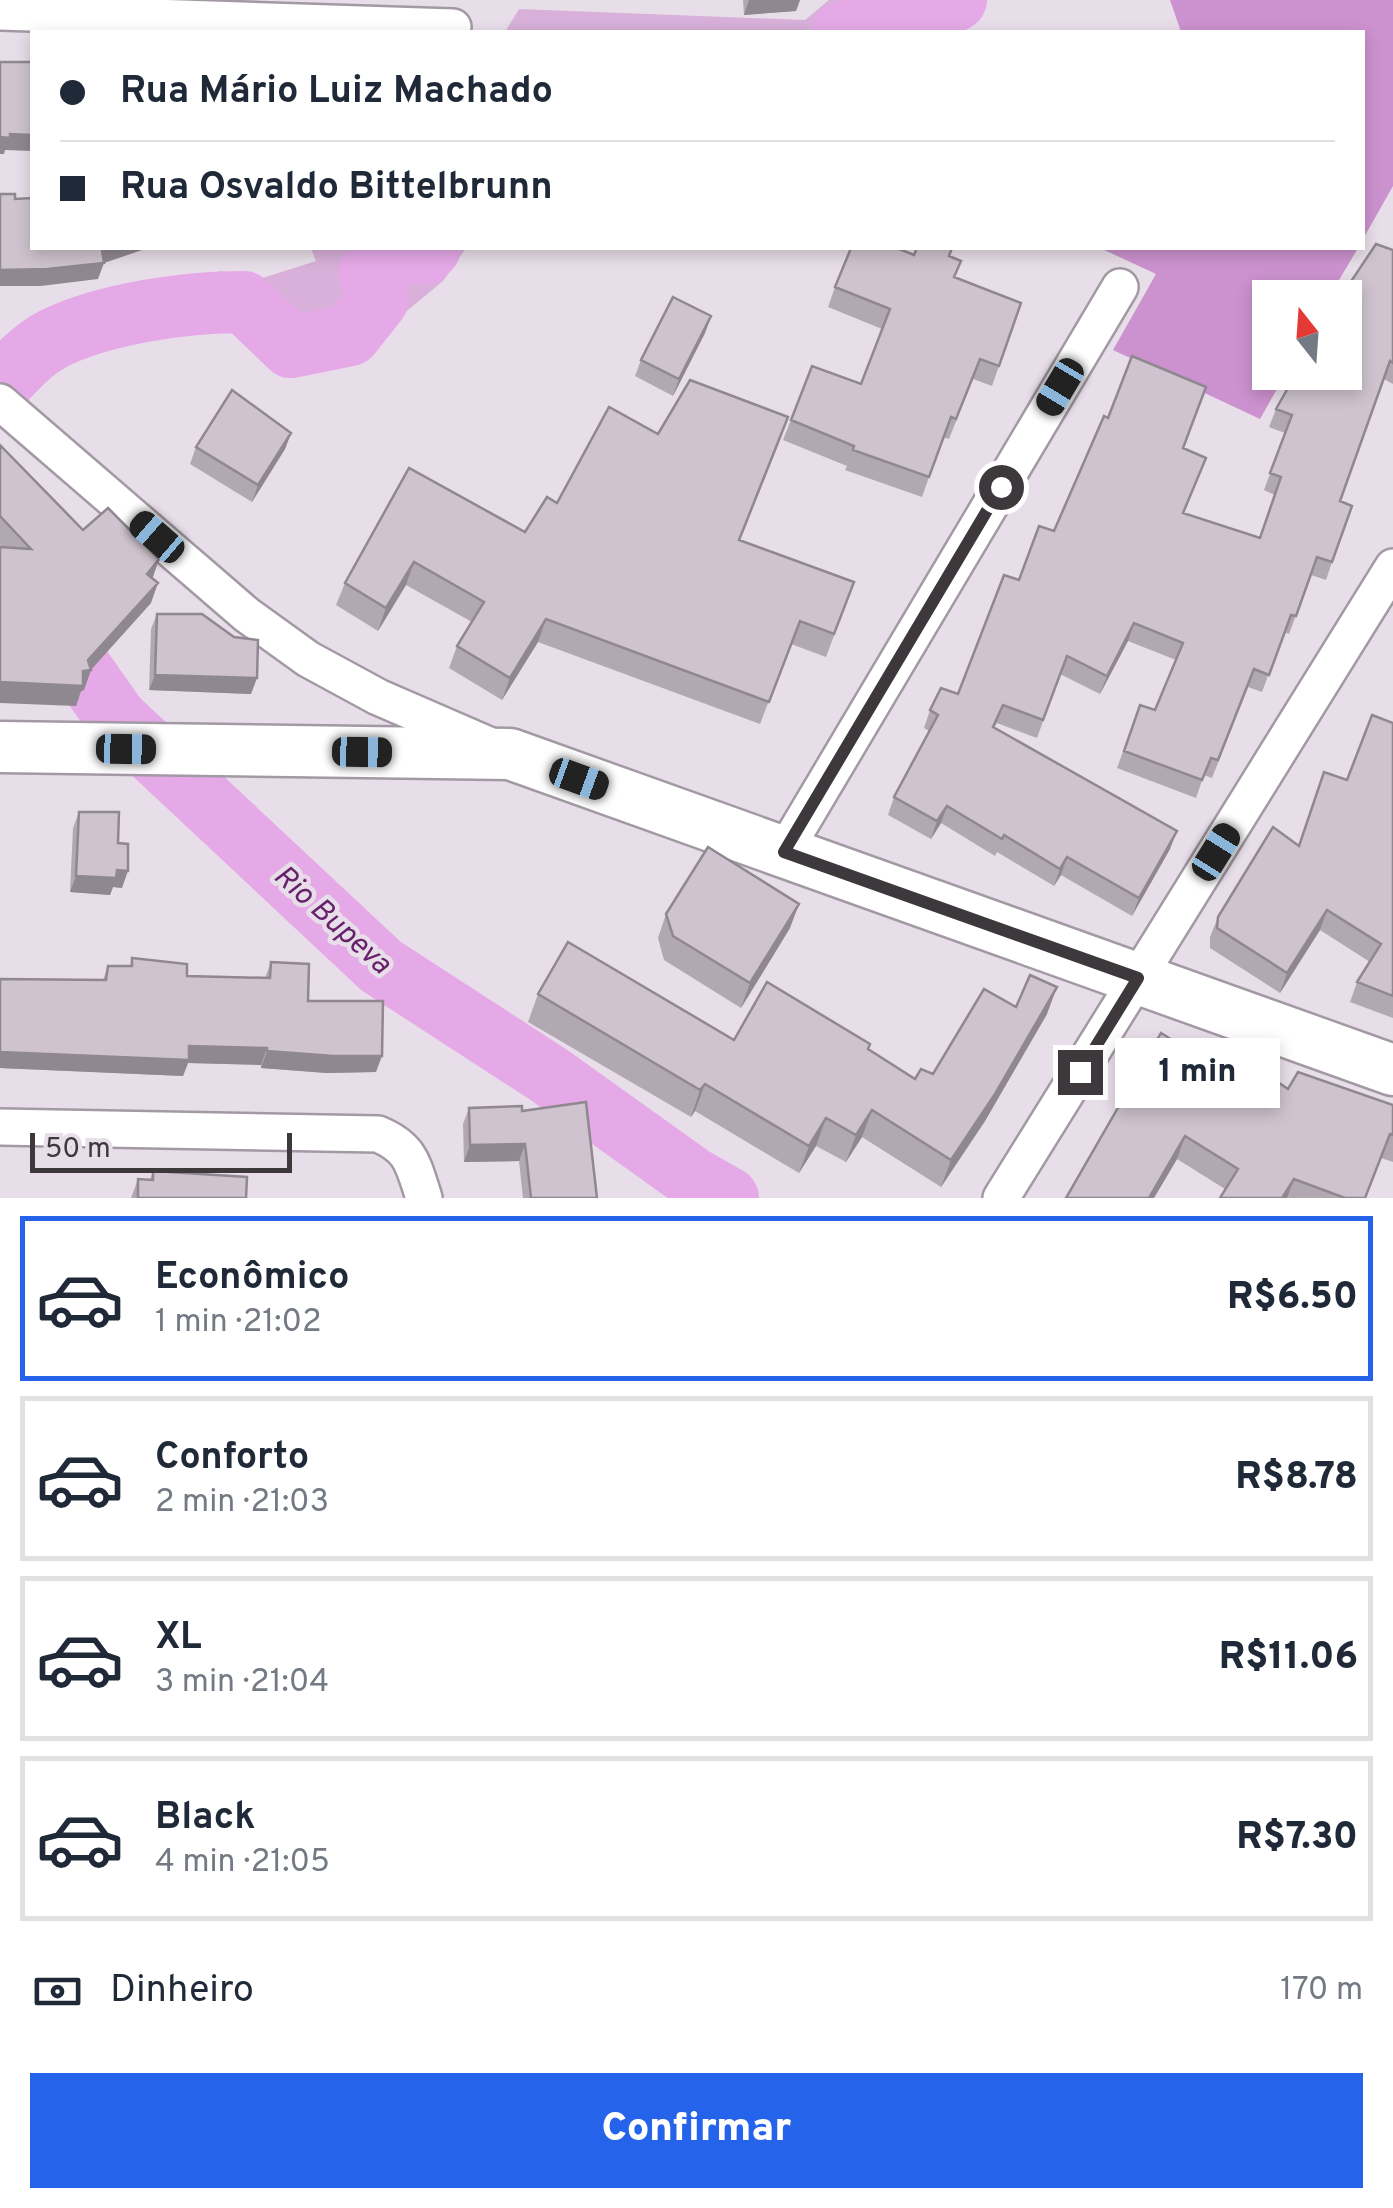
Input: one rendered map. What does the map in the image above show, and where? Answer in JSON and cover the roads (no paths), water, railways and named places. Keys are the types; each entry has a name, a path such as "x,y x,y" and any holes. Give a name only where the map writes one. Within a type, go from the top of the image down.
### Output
{"main road":[{"path":"0,748 510,754 1393,1070"}],"street":[{"path":"0,12 453,27"},
{"path":"784,852 1120,286"},
{"path":"3,405 247,615 308,659 378,698 510,754"},
{"path":"1002,1198 1393,567"},
{"path":"0,1127 378,1134 400,1143 413,1164 424,1198"}],"waterway":[{"name":"Rio Bupeva","path":"850,30 940,8 956,0"},
{"name":"Rio Bupeva","path":"0,385 31,354 53,339 97,322 172,307 244,302 291,347 350,335 377,301 369,272 386,254 428,250"},
{"name":"Rio Bupeva","path":"0,570 49,623 117,719 381,966 728,1198"}]}
